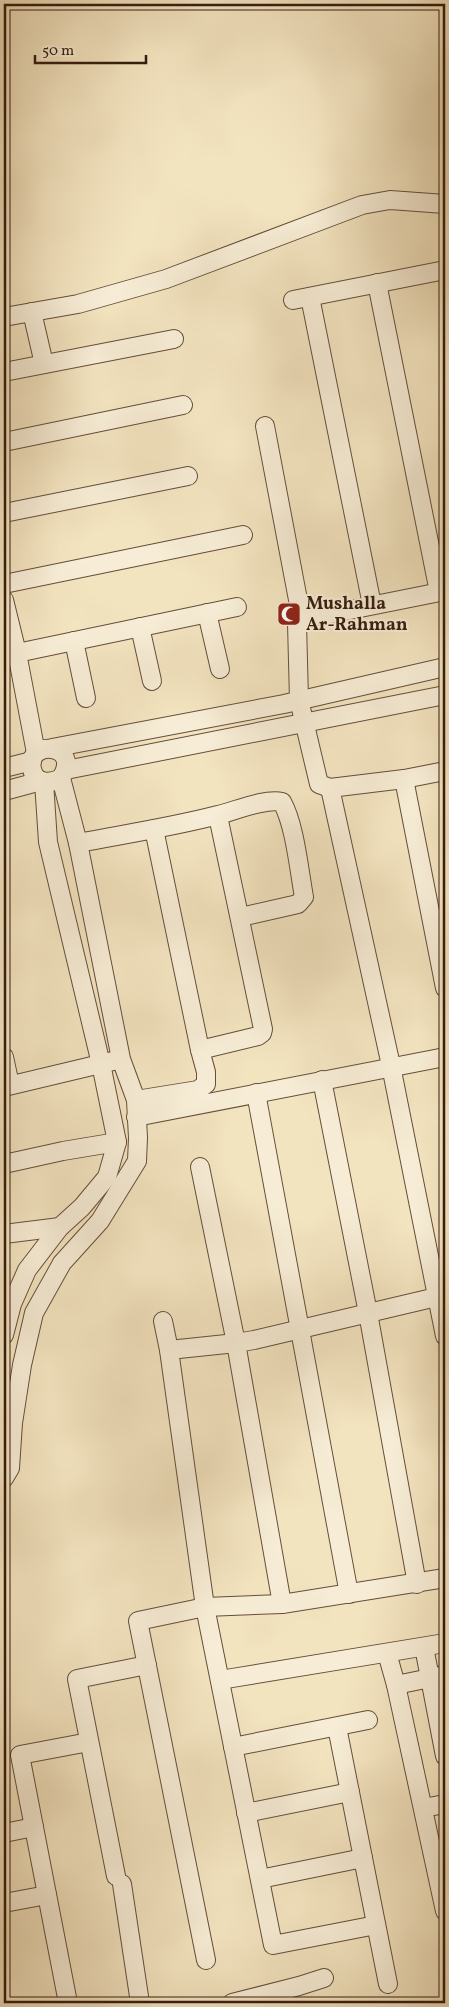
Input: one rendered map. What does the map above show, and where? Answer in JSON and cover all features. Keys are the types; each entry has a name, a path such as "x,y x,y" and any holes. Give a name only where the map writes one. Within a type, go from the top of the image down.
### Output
{"street":[{"path":"4,317 78,304 166,279 362,205 390,200 445,204"},
{"path":"372,606 301,299 445,270"},
{"path":"265,426 300,605 309,617 442,592 378,283"},
{"path":"32,312 44,364"},
{"path":"4,372 174,339"},
{"path":"4,442 184,405"},
{"path":"4,513 188,476"},
{"path":"4,584 243,535"},
{"path":"4,600 12,645 40,754 32,769 35,776 53,778"},
{"path":"12,645 74,641 237,607"},
{"path":"304,612 297,623 292,702 297,725 319,784 330,788 404,779 445,771"},
{"path":"207,614 220,669"},
{"path":"140,627 152,681"},
{"path":"74,641 86,698"},
{"path":"4,768 40,754 292,702 445,667"},
{"path":"4,792 53,778 445,695"},
{"path":"4,1335 8,1304 28,1270 60,1227 82,1207 107,1177 117,1142 101,1064 48,842 53,778 66,761 60,752 40,754"},
{"path":"4,1478 10,1468 13,1423 22,1365 34,1313 62,1263 100,1221 137,1161 136,1108 120,1059 78,843 53,778"},
{"path":"404,779 445,988"},
{"path":"330,788 442,1296 445,1336"},
{"path":"78,843 218,816 265,803 282,802 287,814 304,897 301,902 240,917"},
{"path":"200,1050 258,1036 262,1033 263,1029 218,816"},
{"path":"136,1108 202,1088 206,1084 206,1072 154,829"},
{"path":"4,1057 7,1086 120,1059"},
{"path":"136,1108 176,1110 445,1057"},
{"path":"322,1080 368,1313 417,1584"},
{"path":"256,1093 349,1594"},
{"path":"4,1164 117,1142"},
{"path":"200,1166 236,1343 282,1604"},
{"path":"4,1234 60,1227"},
{"path":"169,1350 236,1343 442,1296"},
{"path":"8,1304 40,1301"},
{"path":"163,1321 169,1350 205,1607 273,1945 376,1925"},
{"path":"206,1960 138,1621 205,1607 282,1604 417,1584 445,1578"},
{"path":"220,1680 445,1643"},
{"path":"424,1647 438,1676 445,1756"},
{"path":"387,1653 396,1684 445,1911"},
{"path":"140,2003 119,1880 77,1680 147,1665"},
{"path":"396,1684 438,1676"},
{"path":"233,1747 368,1720"},
{"path":"337,1726 388,1984"},
{"path":"68,2003 20,1755 89,1742"},
{"path":"246,1812 350,1792"},
{"path":"423,1808 445,1804"},
{"path":"4,1833 34,1827"},
{"path":"260,1879 363,1858"},
{"path":"4,1902 47,1895"},
{"path":"232,2003 300,1995 324,1978"}],"place":[{"name":"Mushalla Ar-Rahman","path":"289,614"}]}
